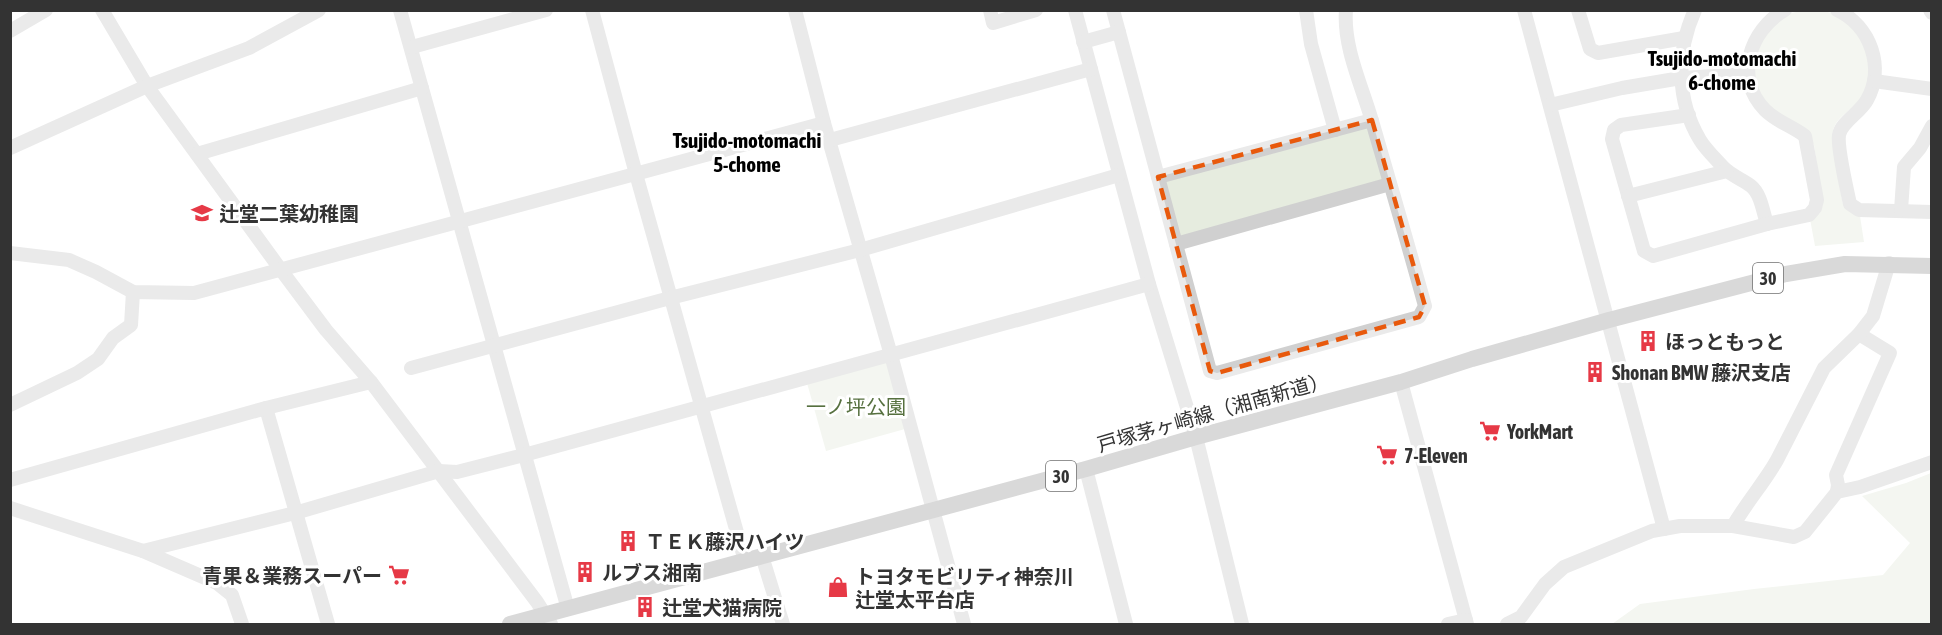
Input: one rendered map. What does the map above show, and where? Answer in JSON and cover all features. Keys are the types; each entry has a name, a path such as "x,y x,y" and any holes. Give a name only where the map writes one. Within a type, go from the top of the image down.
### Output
{"main road":[{"name":"戸塚茅ヶ崎線（湘南新道）","path":"510,624 548,619 568,609 1401,382 1609,320 1786,274 1845,264 1889,263 1932,266"}],"street":[{"path":"10,31 46,10"},
{"path":"102,10 147,86 281,270 326,330 371,382 548,619"},
{"path":"10,148 147,86 249,48 319,10"},
{"path":"400,10 568,609"},
{"path":"412,47 546,10"},
{"path":"592,10 670,298 745,561"},
{"path":"795,10 824,123 891,355 964,624"},
{"path":"990,10 993,23 1036,10"},
{"path":"1075,10 1149,284 1196,437 1242,624"},
{"path":"1113,10 1210,371 1217,373 1419,317 1425,306 1348,40 1346,10"},
{"path":"1306,10 1311,44 1335,130"},
{"path":"1524,10 1664,529"},
{"path":"1578,10 1590,49 1598,53 1684,39"},
{"path":"1695,10 1684,39 1681,60 1683,96 1689,115 1699,138 1727,171 1753,187 1767,224"},
{"path":"1689,115 1621,125 1614,130 1612,139 1644,251 1653,256 1767,224 1809,215 1815,208 1817,200 1805,136 1777,120 1764,109 1755,96 1748,74 1751,48 1761,29 1785,10"},
{"path":"1840,11 1858,24 1867,38 1875,65 1874,81 1867,101 1854,118 1843,125 1839,136 1850,204 1859,210 1932,212"},
{"path":"1083,42 1119,32"},
{"path":"830,140 1091,69"},
{"path":"1550,105 1622,88 1681,78 1748,74"},
{"path":"1874,81 1932,89"},
{"path":"197,154 422,88"},
{"path":"1158,177 1372,120"},
{"path":"10,253 69,260 133,292 194,293 824,123"},
{"path":"1901,210 1904,167 1926,149 1932,126"},
{"path":"1628,196 1727,171"},
{"path":"411,368 670,298 860,250 1119,175"},
{"path":"1176,244 1390,184"},
{"path":"1733,526 1748,500 1777,460 1824,368 1859,334 1873,315 1889,263"},
{"path":"142,551 295,513 439,471 457,472 524,455 1149,284"},
{"path":"10,405 77,373 98,359 113,338 131,325 133,292"},
{"path":"1507,624 1521,617 1545,584 1564,567 1652,531 1680,526 1733,526 1794,537 1805,532 1837,492 1836,475 1890,353 1859,334"},
{"path":"10,480 266,408 371,382"},
{"path":"1401,382 1467,622 1448,624"},
{"path":"266,408 328,624"},
{"path":"1837,492 1860,487 1932,462"},
{"path":"1086,469 1126,624"},
{"path":"10,508 142,551 217,583 232,595 242,624"},
{"path":"762,556 783,624"}],"highlighted area":[{"path":"1372,120 1425,306 1419,317 1217,373 1210,371 1158,177"}],"green space":[{"path":"1823,11 1835,14 1845,21 1861,39 1868,61 1867,85 1862,96 1838,121 1833,131 1843,204 1847,210 1860,216 1864,242 1815,246 1810,219 1820,213 1823,204 1814,145 1806,132 1782,119 1761,99 1752,67 1767,29 1790,13"},
{"path":"1372,120 1390,184 1176,244 1158,177"},
{"name":"一ノ坪公園","path":"886,361 905,429 826,451 807,383"},
{"path":"1931,473 1931,624 1612,624 1640,604 1883,575 1910,543 1862,496"}],"place":[{"name":"辻堂二葉幼稚園","path":"202,213"},
{"name":"ほっともっと","path":"1648,341"},
{"name":"Shonan BMW 藤沢支店","path":"1595,372"},
{"name":"YorkMart","path":"1490,431"},
{"name":"7-Eleven","path":"1387,455"},
{"name":"ＴＥＫ藤沢ハイツ","path":"628,541"},
{"name":"ルブス湘南","path":"585,572"},
{"name":"青果＆業務スーパー","path":"399,575"},
{"name":"トヨタモビリティ神奈川 辻堂太平台店","path":"838,587"},
{"name":"辻堂犬猫病院","path":"645,607"}],"district":[{"name":"Tsujido-motomachi 6-chome","path":"1722,70"},
{"name":"Tsujido-motomachi 5-chome","path":"747,152"}]}
